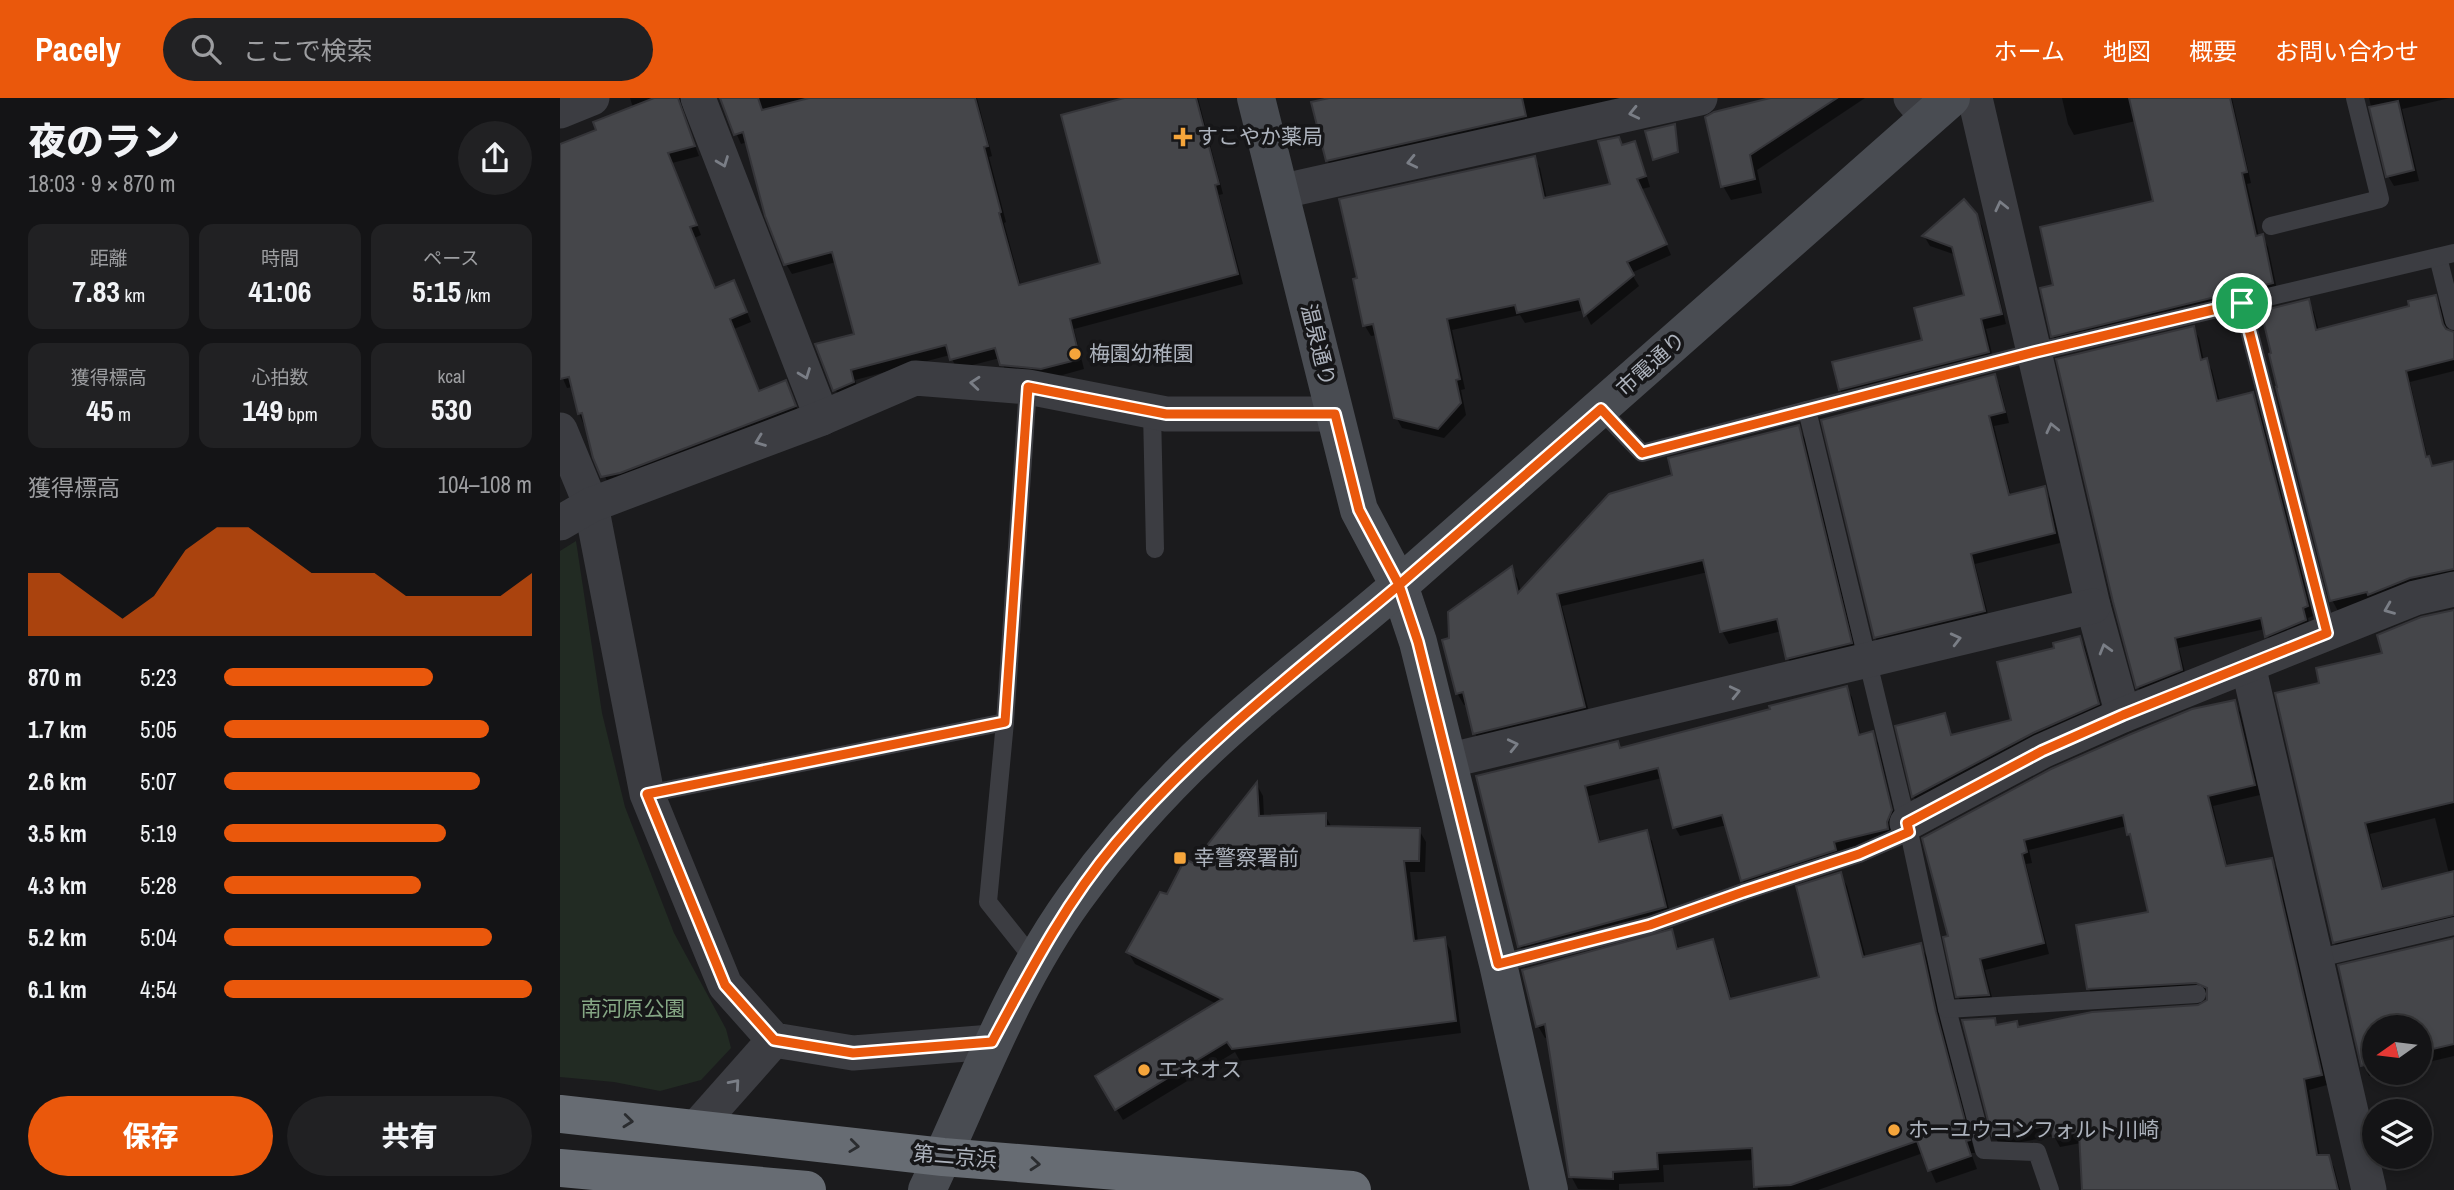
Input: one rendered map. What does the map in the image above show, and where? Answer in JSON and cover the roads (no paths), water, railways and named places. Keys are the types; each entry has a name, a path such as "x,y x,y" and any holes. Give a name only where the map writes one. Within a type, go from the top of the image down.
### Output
{"highway":[{"name":"第二京浜","path":"560,1114 696,1128 935,1173 1352,1190"},
{"path":"560,1168 693,1186 807,1190"}],"street":[{"path":"560,111 592,98"},
{"path":"698,98 822,418"},
{"name":"温泉通り","path":"1256,98 1359,510 1399,585 1418,642 1498,964 1549,1190"},
{"path":"1279,192 1700,98"},
{"path":"1975,98 2093,606 2123,715"},
{"name":"市電通り","path":"935,1173 992,1042 1035,961 1072,901 1165,789 1218,738 1601,409 1930,105"},
{"path":"560,523 591,505 822,418 915,378 1028,387 1166,414 1335,414"},
{"path":"560,430 591,505 647,794 725,985 774,1040 853,1053 992,1042"},
{"path":"1908,828 2042,751 2123,715 2415,598 2454,589"},
{"path":"1447,761 2093,606"},
{"path":"2248,665 2369,1190"},
{"path":"696,1128 774,1040"}],"lane":[{"path":"2271,226 2380,199 2355,98"},
{"path":"1601,409 1642,453 2035,352 2446,255 2454,321"},
{"path":"2242,303 2327,633"},
{"path":"1028,387 1005,722 988,902 1035,961"},
{"path":"1807,410 1908,828 1947,1009 1984,1150 2037,1152 2050,1190"},
{"path":"1152,411 1155,549"},
{"path":"647,794 1005,722"},
{"path":"1498,964 1650,925 1859,854 1908,828"},
{"path":"2315,959 2454,926"},
{"path":"1947,1009 2197,994"}],"place":[{"name":"すこやか薬局","path":"1183,137"},
{"name":"梅園幼稚園","path":"1075,354"},
{"name":"幸警察署前","path":"1180,858"},
{"name":"エネオス","path":"1144,1070"},
{"name":"ホーユウコンフォルト川崎","path":"1894,1130"}],"park label":[{"name":"南河原公園","path":"633,1009"}]}
